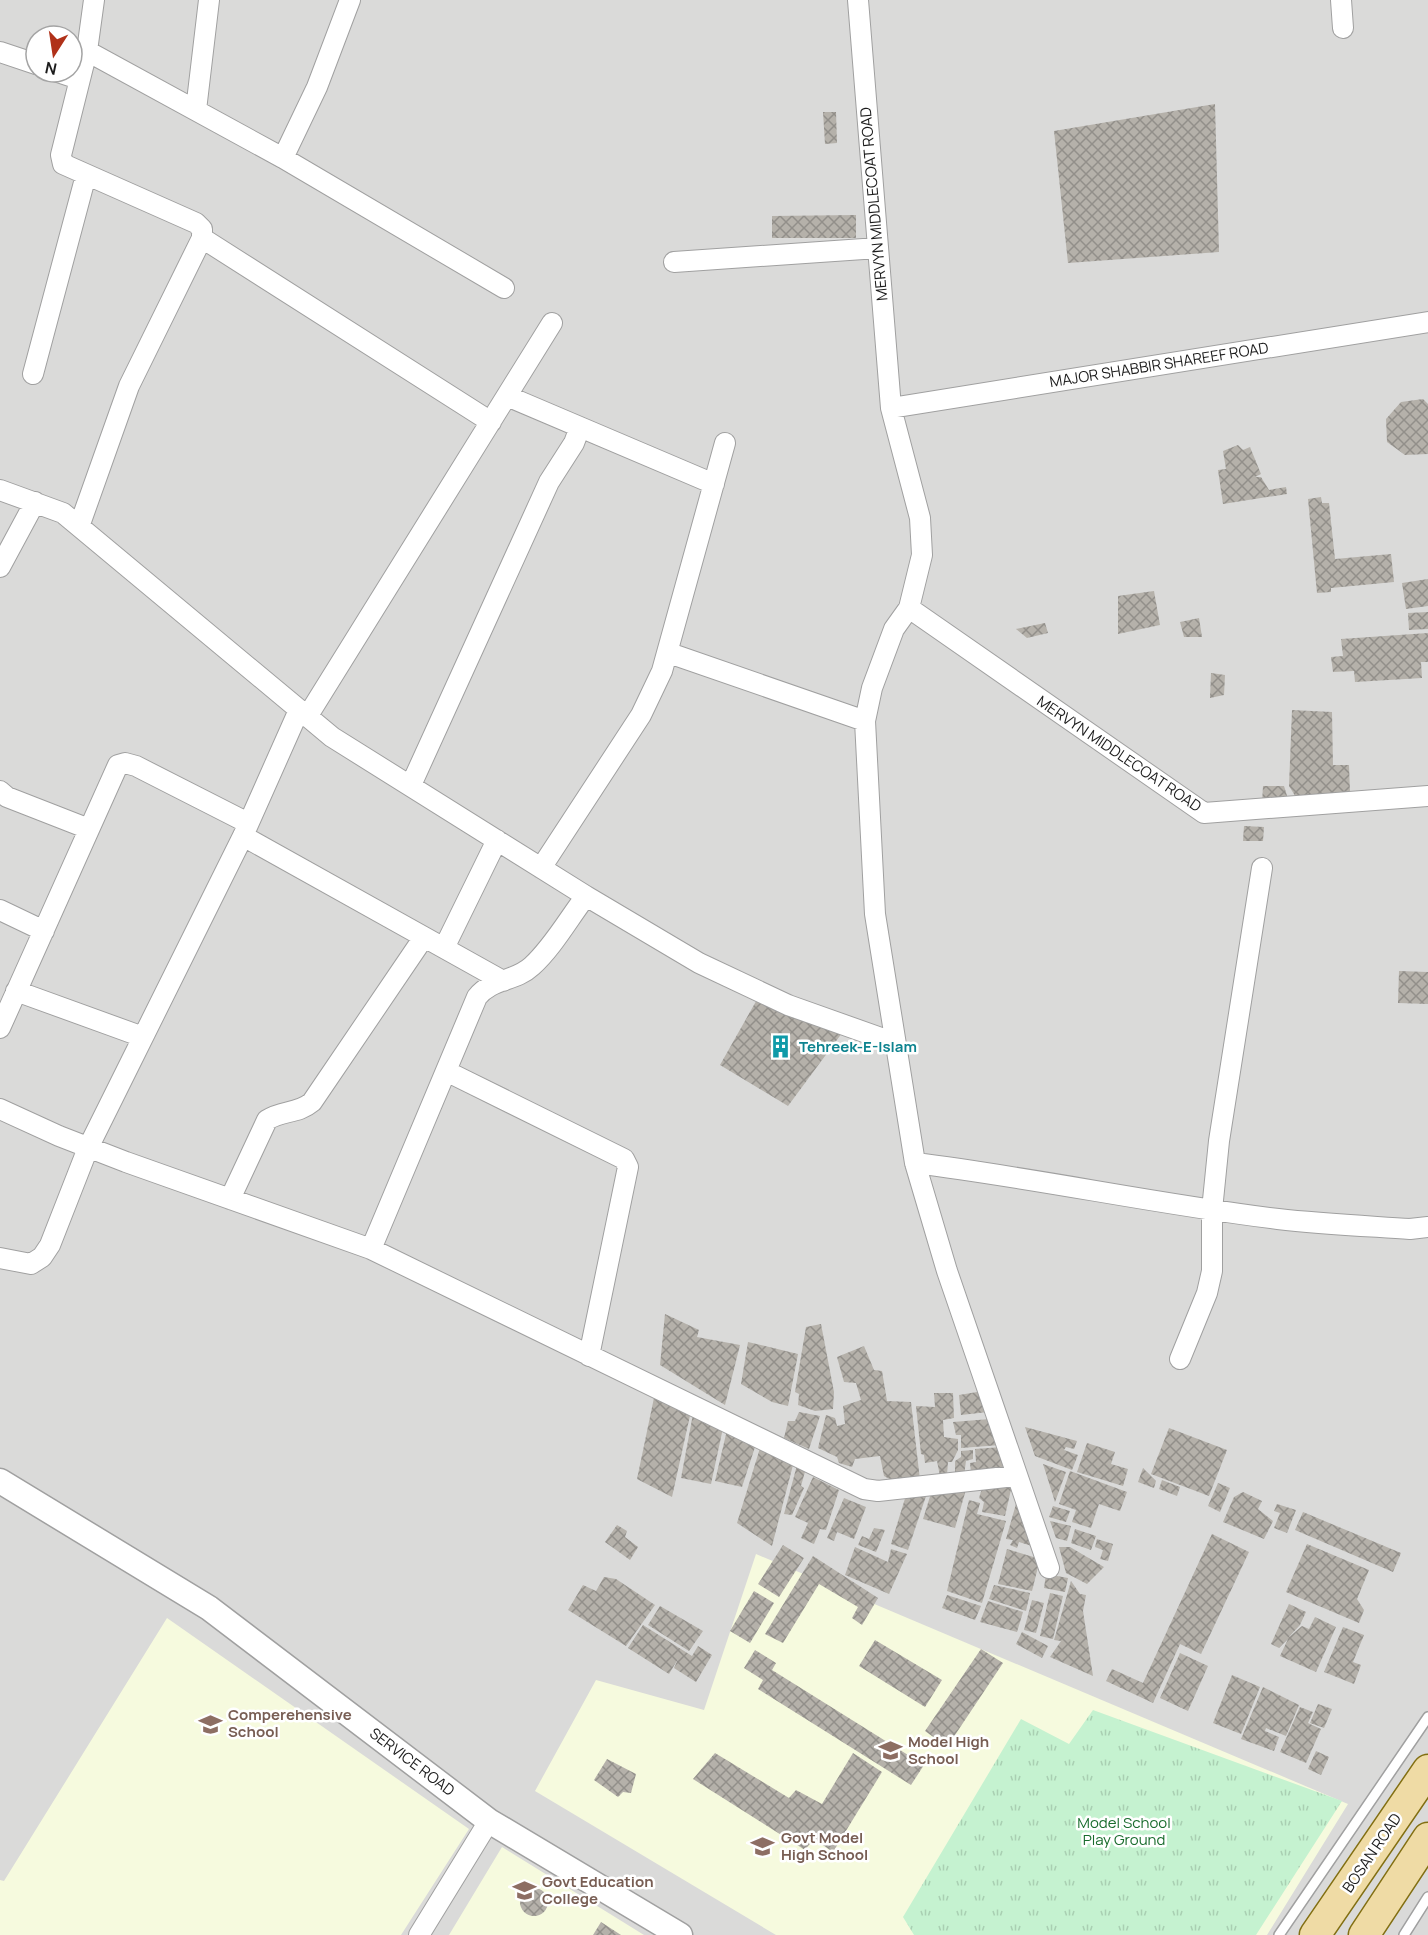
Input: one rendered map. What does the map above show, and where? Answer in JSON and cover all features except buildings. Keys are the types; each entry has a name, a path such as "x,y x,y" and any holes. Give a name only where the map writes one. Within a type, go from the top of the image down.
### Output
{"main road":[{"name":"BOSAN ROAD","path":"1315,1935 1428,1770"},
{"path":"1364,1935 1428,1838"}],"street":[{"path":"84,62 94,0"},
{"path":"196,110 209,0"},
{"path":"283,158 317,87 350,0"},
{"name":"MERVYN MIDDLECOAT ROAD","path":"858,0 891,408 920,518 922,555 909,608 894,629 872,688 865,721 875,914 915,1162 946,1271 1015,1476 1049,1568"},
{"path":"1341,0 1343,28"},
{"path":"87,51 283,158 504,288"},
{"path":"0,52 24,60"},
{"path":"78,84 61,155 63,164 196,223 202,229 202,238 129,386 80,524"},
{"path":"33,374 87,175"},
{"path":"202,238 491,422"},
{"path":"674,262 878,248"},
{"name":"MAJOR SHABBIR SHAREEF ROAD","path":"891,408 1428,322"},
{"path":"0,1258 31,1264 42,1257 50,1245 88,1148 303,714 552,323"},
{"path":"507,396 714,484"},
{"path":"411,785 549,482 574,443 580,427"},
{"path":"541,868 641,715 669,653 725,443"},
{"path":"0,490 63,513 80,524 332,737 586,896 699,963 788,1005 895,1043"},
{"path":"0,567 35,502"},
{"name":"MERVYN MIDDLECOAT ROAD","path":"909,608 1204,813 1428,796"},
{"path":"669,653 865,721"},
{"path":"0,1028 118,765 125,763 245,829 424,937 504,981"},
{"path":"0,791 89,829"},
{"path":"444,948 497,840"},
{"path":"1180,1359 1206,1293 1212,1270 1212,1210 1219,1141 1262,868"},
{"path":"371,1249 477,997 485,986 504,981 532,966 586,896"},
{"path":"0,910 44,931"},
{"path":"230,1199 267,1120 279,1114 304,1109 312,1102 424,937"},
{"path":"16,991 143,1036"},
{"path":"446,1071 624,1160 627,1167 589,1356"},
{"path":"0,1109 88,1148 371,1249 864,1489 878,1491 1015,1476"},
{"path":"915,1162 1014,1176 1212,1210 1345,1225 1410,1229 1428,1227"},
{"name":"SERVICE ROAD","path":"0,1481 209,1608 489,1821 680,1935"},
{"path":"419,1935 489,1821"}],"lane":[{"path":"1279,1935 1428,1718"},
{"path":"1404,1935 1428,1897"}],"shaded area":[{"path":"0,0 1428,0 1428,1935 0,1935"},
{"name":"Model High School","path":"756,1554 1348,1804 1267,1935 776,1935 535,1791 596,1680 704,1710"},
{"name":"Comperehensive School","path":"167,1618 469,1829 401,1935 0,1935 0,1880 4,1881"},
{"name":"Govt Education College","path":"502,1847 644,1935 449,1935"}],"green space":[{"name":"Model School Play Ground","path":"1093,1710 1342,1801 1256,1935 914,1935 903,1917 1021,1719 1069,1744"}],"place":[{"name":"Tehreek-E-Islam","path":"781,1047"},
{"name":"Comperehensive School","path":"210,1724"},
{"name":"Model High School","path":"890,1751"},
{"name":"Govt Model High School","path":"763,1847"},
{"name":"Govt Education College","path":"524,1891"}]}
